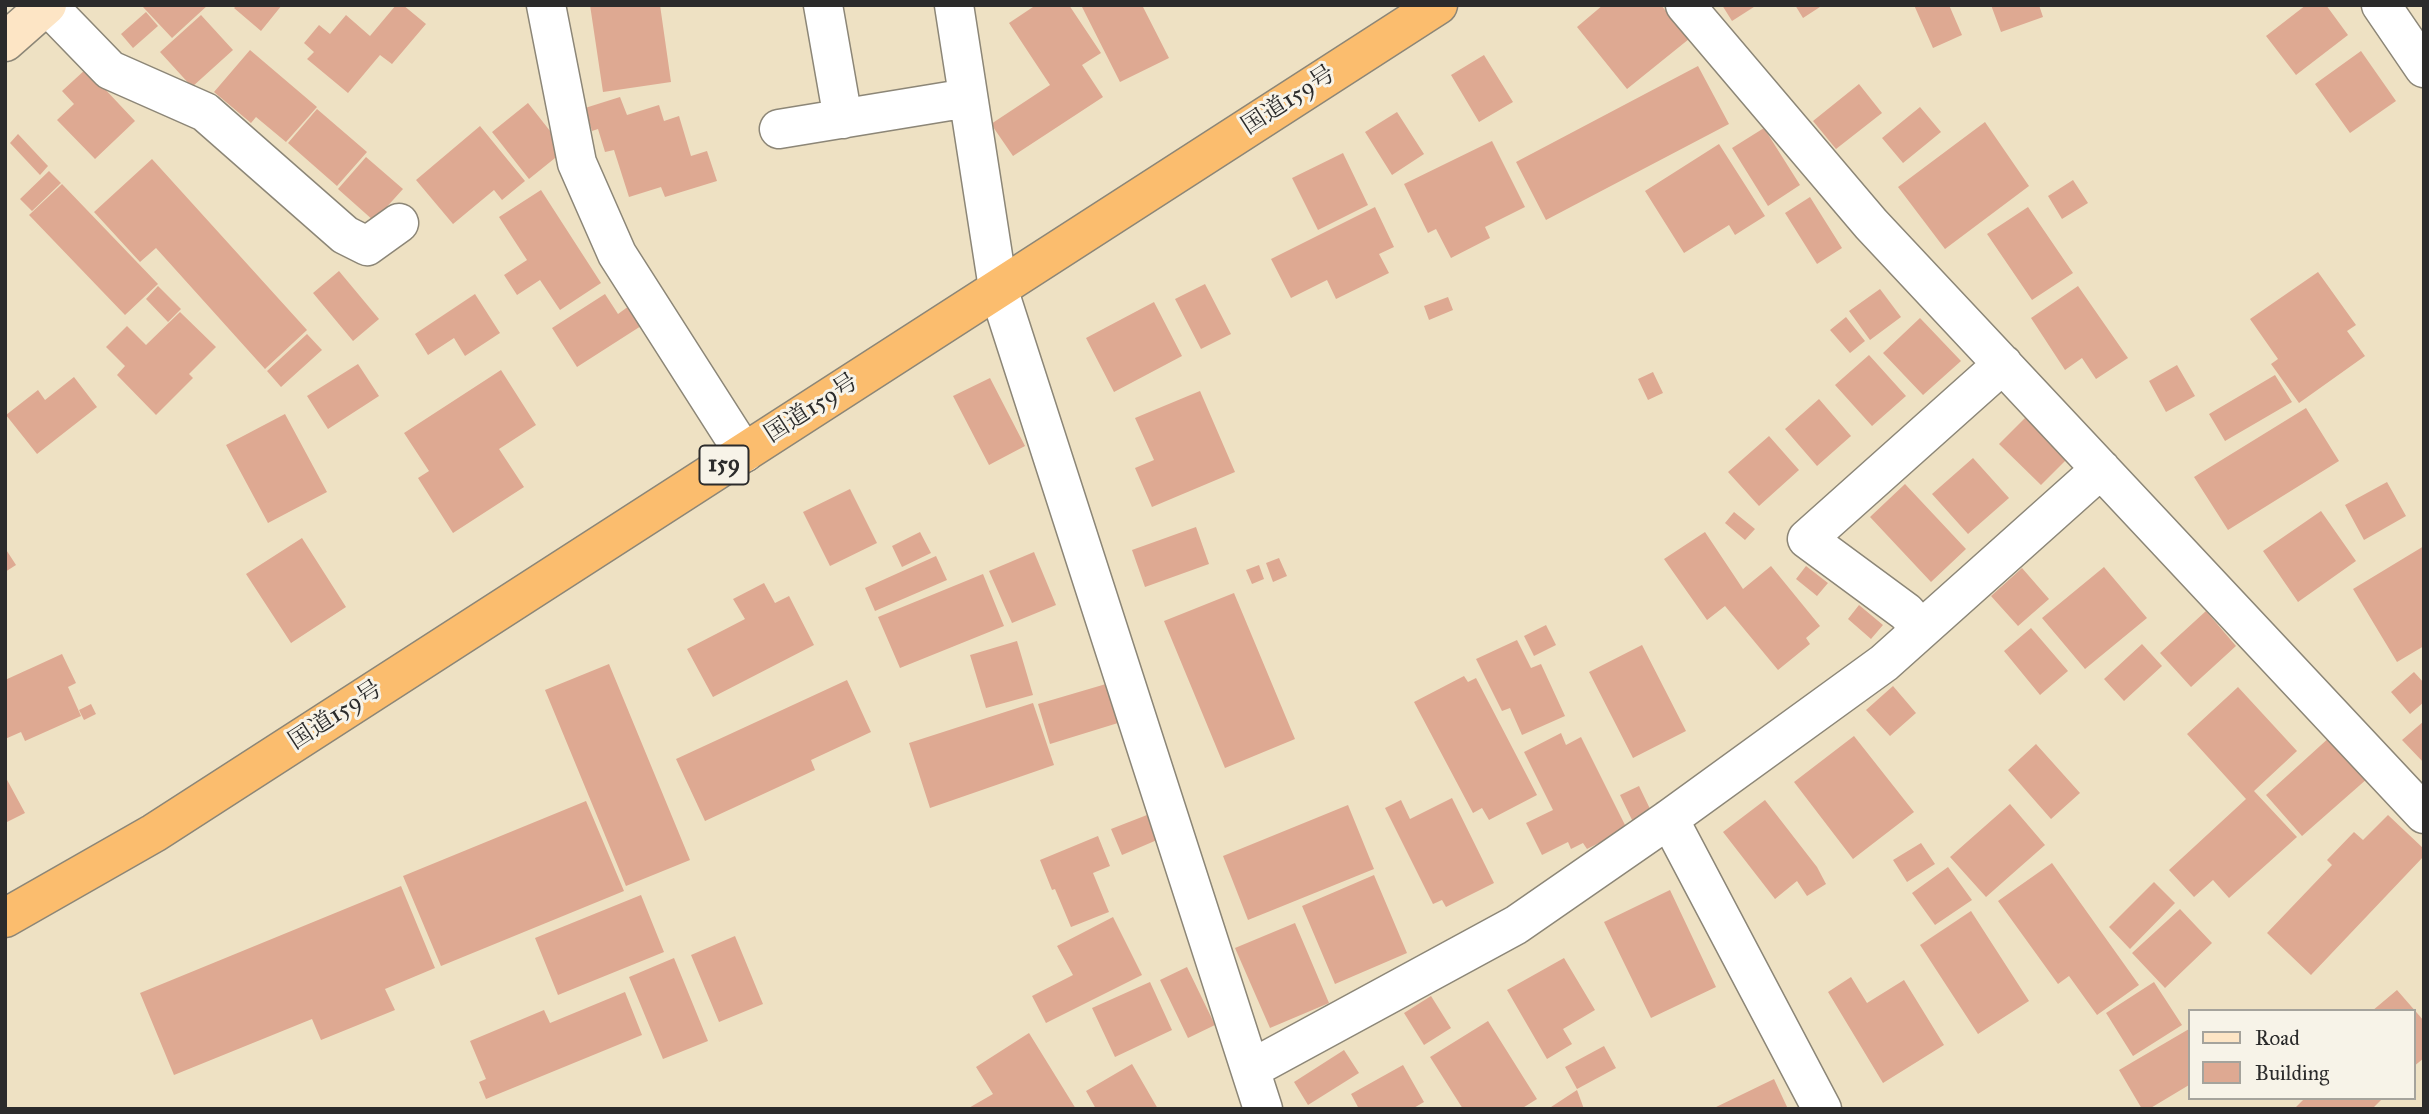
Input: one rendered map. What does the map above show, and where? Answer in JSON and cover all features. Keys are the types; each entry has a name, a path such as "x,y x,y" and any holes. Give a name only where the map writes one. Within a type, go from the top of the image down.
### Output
{"highway":[{"name":"国道159号","path":"5,918 154,833 1438,5"}],"main road":[{"path":"5,42 47,5"}],"street":[{"path":"47,5 110,70 205,111 345,235 367,246 399,223"},
{"path":"546,5 577,163 617,254 744,453"},
{"path":"823,5 843,119"},
{"path":"954,5 998,288 1263,1109"},
{"path":"1685,5 1871,224 2424,814"},
{"path":"2381,5 2424,68"},
{"path":"779,129 968,97"},
{"path":"1921,629 1906,612 1807,538 2003,364"},
{"path":"1251,1069 1516,925 1669,819 1884,663 2101,469"},
{"path":"1669,819 1822,1109"}],"building":[{"path":"208,5 172,38 143,7"},
{"path":"237,5 282,5 261,31 234,8"},
{"path":"396,5 403,5 426,24 392,64 380,55 348,93 307,59 314,52 304,43 319,25 330,34 346,15 370,36"},
{"path":"590,5 660,5 671,82 603,92"},
{"path":"1036,5 1069,5 1101,53 1082,65 1103,97 1013,156 991,124 1050,85 1009,23"},
{"path":"1081,5 1142,5 1169,58 1120,82"},
{"path":"1603,5 1661,5 1689,39 1627,89 1577,27"},
{"path":"1722,5 1757,5 1732,21"},
{"path":"1795,5 1823,5 1803,18"},
{"path":"1914,5 1949,5 1962,35 1933,48"},
{"path":"1991,5 2039,5 2043,17 2001,32"},
{"path":"2306,5 2326,5 2348,35 2296,75 2266,36"},
{"path":"146,12 158,26 133,48 121,34"},
{"path":"201,15 233,50 192,87 160,52"},
{"path":"250,50 317,107 286,142 256,117 251,123 214,92"},
{"path":"2361,51 2396,101 2350,133 2315,84"},
{"path":"1484,55 1513,102 1479,122 1451,75"},
{"path":"1698,66 1729,124 1546,220 1516,162"},
{"path":"86,69 135,121 95,159 57,120 74,104 62,91"},
{"path":"1859,84 1882,113 1836,149 1813,121"},
{"path":"620,97 627,115 659,105 664,121 679,116 691,156 707,151 717,181 665,197 661,187 629,197 614,150 605,152 598,129 592,131 585,108"},
{"path":"528,103 565,150 529,179 492,132"},
{"path":"1920,107 1941,132 1903,163 1882,138"},
{"path":"317,109 367,152 337,186 288,143"},
{"path":"1397,112 1424,154 1392,175 1365,132"},
{"path":"1985,122 2029,186 1945,249 1898,187"},
{"path":"480,126 525,181 502,200 494,190 453,224 416,180"},
{"path":"1764,128 1800,185 1768,206 1732,148"},
{"path":"18,134 48,166 40,175 10,143"},
{"path":"1492,141 1525,207 1485,227 1490,238 1451,258 1436,229 1428,233 1404,184"},
{"path":"1719,144 1765,216 1735,235 1729,225 1684,253 1645,191"},
{"path":"1343,153 1368,205 1318,230 1292,178"},
{"path":"366,157 403,189 374,221 338,189"},
{"path":"152,159 307,330 265,369 156,248 140,262 94,212"},
{"path":"49,171 61,183 32,211 20,199"},
{"path":"2073,180 2088,203 2062,219 2048,196"},
{"path":"62,184 158,284 125,315 29,215"},
{"path":"541,190 601,283 560,310 540,280 517,295 504,275 527,260 499,217"},
{"path":"1810,197 1842,248 1817,264 1785,213"},
{"path":"1375,207 1394,247 1379,254 1389,273 1336,299 1327,280 1291,298 1271,259"},
{"path":"2028,207 2073,273 2032,300 1987,234"},
{"path":"339,271 379,319 353,341 313,293"},
{"path":"2318,272 2356,325 2347,331 2365,356 2299,403 2271,364 2278,359 2250,319"},
{"path":"1205,284 1231,334 1201,349 1175,299"},
{"path":"158,286 181,309 168,322 146,299"},
{"path":"2078,286 2128,358 2096,379 2082,358 2065,370 2031,318"},
{"path":"1880,289 1901,317 1870,340 1849,311"},
{"path":"475,294 500,333 465,356 454,338 428,355 415,334"},
{"path":"605,294 618,314 629,306 641,326 577,367 552,328"},
{"path":"1448,297 1453,310 1429,320 1424,306"},
{"path":"1154,302 1182,356 1114,392 1086,338"},
{"path":"180,312 216,347 189,374 193,378 156,415 117,375 125,366 106,347 127,326 146,345"},
{"path":"1846,317 1865,341 1850,353 1830,330"},
{"path":"1920,318 1961,361 1923,395 1883,353"},
{"path":"307,334 322,350 281,387 267,371"},
{"path":"1869,355 1906,396 1872,426 1835,385"},
{"path":"358,364 379,396 328,429 307,396"},
{"path":"2177,365 2195,396 2166,412 2149,381"},
{"path":"501,370 536,425 499,449 524,487 453,533 418,478 429,471 404,433"},
{"path":"1653,372 1663,393 1648,400 1638,379"},
{"path":"2275,375 2292,402 2225,441 2209,414"},
{"path":"74,377 97,407 37,454 6,415 38,390 45,400"},
{"path":"990,378 1025,446 989,465 953,396"},
{"path":"1200,391 1235,472 1152,507 1135,468 1154,460 1135,418"},
{"path":"1819,399 1851,436 1817,466 1785,429"},
{"path":"2306,408 2339,461 2228,530 2194,477"},
{"path":"2030,413 2072,454 2041,485 1999,444"},
{"path":"285,414 327,492 268,523 226,445"},
{"path":"1769,436 1799,470 1759,506 1728,472"},
{"path":"1973,458 2009,498 1968,534 1932,494"},
{"path":"2387,482 2406,516 2364,540 2345,505"},
{"path":"1905,484 1966,549 1931,582 1870,517"},
{"path":"850,489 877,543 830,566 803,512"},
{"path":"2321,511 2356,561 2298,602 2263,551"},
{"path":"1734,512 1755,529 1745,540 1725,523"},
{"path":"1196,527 1209,564 1145,587 1132,550"},
{"path":"920,532 931,553 902,567 892,546"},
{"path":"1705,532 1743,589 1771,566 1820,626 1806,638 1810,644 1778,670 1725,606 1707,620 1664,559"},
{"path":"302,538 346,607 291,643 246,574"},
{"path":"2424,546 2424,646 2397,662 2353,589"},
{"path":"5,548 16,565 5,572"},
{"path":"1034,552 1056,605 1012,623 989,571"},
{"path":"936,556 947,580 875,611 865,588"},
{"path":"1279,558 1287,576 1273,582 1266,563"},
{"path":"1259,565 1264,579 1252,584 1246,570"},
{"path":"1806,566 1828,583 1817,596 1796,579"},
{"path":"2104,567 2147,618 2085,669 2042,618"},
{"path":"2022,568 2049,599 2018,626 1991,596"},
{"path":"983,574 1004,626 900,668 878,617"},
{"path":"764,583 775,603 789,596 814,645 713,697 687,649 745,619 733,599"},
{"path":"1234,593 1295,739 1225,768 1164,621"},
{"path":"1859,605 1883,625 1871,639 1848,619"},
{"path":"2206,611 2236,646 2191,687 2160,653"},
{"path":"1546,625 1556,645 1534,656 1524,636"},
{"path":"2031,628 2068,671 2040,695 2004,651"},
{"path":"1517,640 1531,668 1541,664 1565,716 1522,735 1510,708 1502,711 1476,659"},
{"path":"1017,641 1033,695 986,708 970,655"},
{"path":"2142,644 2162,666 2124,701 2104,679"},
{"path":"1642,645 1686,731 1633,758 1589,672"},
{"path":"62,654 76,683 68,687 81,716 25,741 21,732 5,739 5,680"},
{"path":"609,664 690,860 626,886 545,690"},
{"path":"2414,672 2424,683 2424,702 2410,714 2391,692"},
{"path":"1464,676 1468,682 1476,678 1537,795 1489,820 1482,808 1473,813 1414,702"},
{"path":"847,680 871,732 811,760 815,770 705,821 676,759"},
{"path":"1106,684 1118,723 1050,744 1038,704"},
{"path":"1893,686 1916,713 1890,736 1866,710"},
{"path":"2238,687 2297,751 2254,791 2297,837 2229,898 2213,880 2194,897 2169,870 2246,799 2187,734"},
{"path":"1033,703 1054,765 930,808 909,743"},
{"path":"91,704 96,714 84,720 79,710"},
{"path":"2424,721 2424,763 2402,740"},
{"path":"1561,733 1566,745 1581,737 1627,829 1587,849 1583,843 1571,849 1568,842 1542,855 1526,823 1553,810 1524,752"},
{"path":"1854,736 1914,812 1853,859 1794,782"},
{"path":"2331,736 2368,778 2302,836 2266,795"},
{"path":"2036,744 2080,793 2051,819 2008,770"},
{"path":"5,776 25,813 5,823"},
{"path":"1639,786 1652,813 1633,822 1620,795"},
{"path":"1452,798 1494,883 1446,907 1442,900 1433,904 1385,808 1401,800 1410,819"},
{"path":"1765,800 1817,867 1826,884 1807,896 1797,881 1775,899 1723,832"},
{"path":"586,801 624,891 441,966 403,876"},
{"path":"2010,804 2045,845 1986,897 1950,857"},
{"path":"1348,805 1374,869 1248,920 1223,856"},
{"path":"1147,815 1157,840 1122,855 1111,829"},
{"path":"2388,815 2424,849 2424,856 2311,975 2267,933 2332,865 2327,860 2354,832 2363,840"},
{"path":"1098,836 1110,866 1093,873 1109,912 1071,927 1040,860"},
{"path":"1921,843 1935,864 1907,882 1893,860"},
{"path":"2052,863 2139,985 2097,1015 2069,976 2058,984 1998,901"},
{"path":"1948,867 1972,900 1935,925 1912,893"},
{"path":"1374,875 1407,953 1335,984 1302,906"},
{"path":"2154,882 2175,903 2130,949 2109,927"},
{"path":"401,886 435,968 385,989 395,1010 321,1040 312,1019 174,1075 140,993"},
{"path":"1670,890 1716,987 1651,1018 1604,922"},
{"path":"641,895 664,952 558,995 535,938"},
{"path":"2180,909 2212,943 2165,988 2132,953"},
{"path":"1971,911 2029,1001 1978,1034 1920,945"},
{"path":"1113,917 1142,975 1046,1023 1032,996 1073,975 1057,946"},
{"path":"1295,923 1329,1003 1270,1028 1235,948"},
{"path":"735,936 763,1004 719,1022 691,955"},
{"path":"674,958 708,1041 663,1059 629,977"},
{"path":"1564,958 1595,1010 1563,1029 1572,1044 1547,1059 1507,990"},
{"path":"1187,967 1215,1025 1188,1038 1160,980"},
{"path":"1851,977 1867,1003 1904,980 1944,1045 1883,1083 1828,992"},
{"path":"1150,982 1172,1030 1115,1057 1092,1008"},
{"path":"2154,982 2182,1025 2133,1056 2106,1013"},
{"path":"2397,990 2414,1009 2374,1009"},
{"path":"625,992 642,1035 486,1099 479,1082 486,1079 470,1041 544,1010 550,1023"},
{"path":"1431,996 1451,1028 1424,1045 1404,1013"},
{"path":"2415,1011 2424,1021 2424,1058 2415,1065"},
{"path":"1488,1021 1537,1099 1521,1109 1463,1109 1430,1057"},
{"path":"2188,1030 2188,1086 2149,1109 2142,1109 2119,1070"},
{"path":"1029,1033 1076,1109 967,1109 993,1094 976,1067"},
{"path":"1604,1046 1616,1068 1577,1089 1565,1067"},
{"path":"1344,1050 1359,1073 1308,1105 1294,1082"},
{"path":"1132,1064 1158,1109 1096,1109 1086,1091"},
{"path":"1403,1065 1424,1102 1412,1109 1359,1109 1351,1094"},
{"path":"1774,1079 1788,1109 1712,1109"},
{"path":"1577,1090 1584,1109 1548,1109"},
{"path":"2303,1100 2381,1100 2372,1109 2294,1109"}]}
